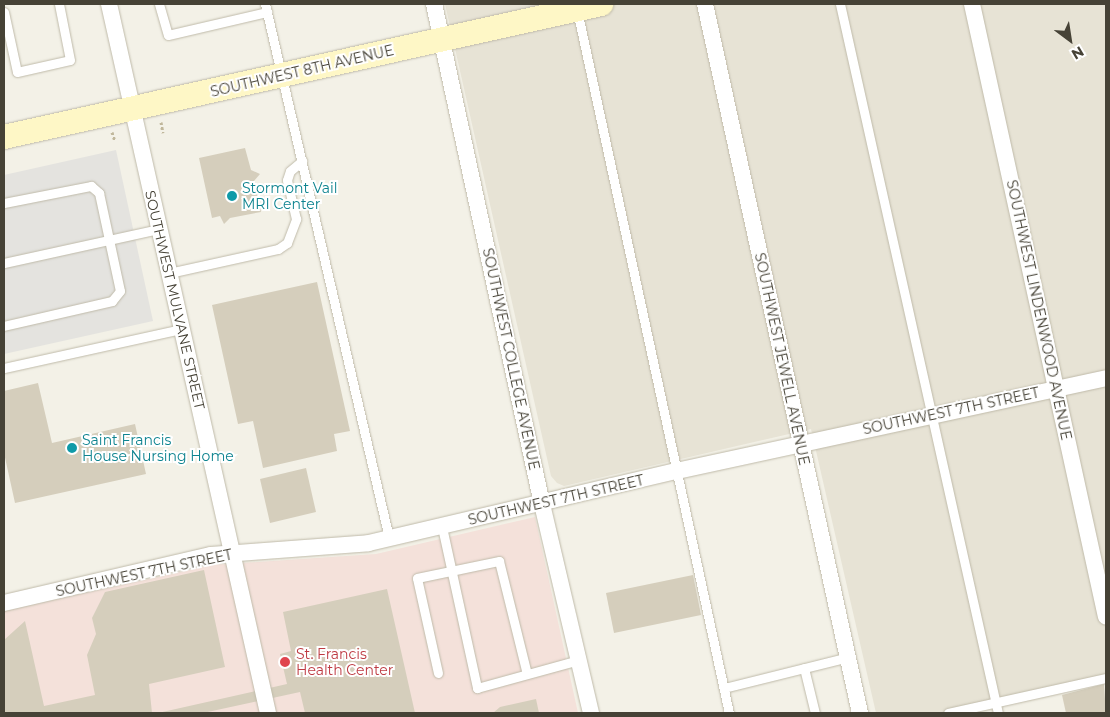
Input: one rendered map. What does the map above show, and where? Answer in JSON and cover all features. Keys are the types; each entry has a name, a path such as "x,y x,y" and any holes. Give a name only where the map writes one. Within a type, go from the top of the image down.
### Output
{"street":[{"name":"SOUTHWEST MULVANE STREET","path":"109,4 268,713"},
{"name":"SOUTHWEST COLLEGE AVENUE","path":"434,4 542,504 591,713"},
{"name":"SOUTHWEST 8TH AVENUE","path":"4,137 133,110 442,40 577,6 601,4"},
{"name":"SOUTHWEST JEWELL AVENUE","path":"705,4 860,713"},
{"name":"SOUTHWEST LINDENWOOD AVENUE","path":"972,4 1106,617"},
{"name":"SOUTHWEST 7TH STREET","path":"4,604 211,555 349,545 389,538 542,504 677,471 1106,378"}],"lane":[{"path":"4,12 17,72 70,60 59,4"},
{"path":"159,4 168,34 266,8 389,538"},
{"path":"840,4 934,414 998,713"},
{"path":"577,6 729,713"},
{"path":"169,273 278,249 287,243 296,219 287,180 290,171 302,161"},
{"path":"4,203 91,186 98,193 120,291 112,301 4,326"},
{"path":"4,263 160,229"},
{"path":"4,368 182,329"},
{"path":"442,526 477,688 579,660"},
{"path":"438,673 417,578 499,561 527,674"},
{"path":"724,688 848,657"},
{"path":"804,668 815,713"},
{"path":"948,713 1106,678"}],"shaded area":[{"path":"445,4 1106,4 1106,675 998,699 984,710 969,713 876,713 811,429 564,486 557,483 551,476"},
{"path":"116,150 153,321 4,354 4,175"},
{"name":"St. Francis Health Center","path":"535,517 578,713 4,713 4,611 211,565 376,554"}],"building":[{"name":"Stormont Vail MRI Center","path":"245,148 251,170 260,174 254,181 261,212 230,218 224,224 220,216 212,218 199,158"},
{"path":"317,282 350,431 334,434 337,451 263,468 253,421 238,424 212,305"},
{"name":"Saint Francis House Nursing Home","path":"38,383 52,443 135,424 146,474 15,503 4,453 4,391"},
{"path":"306,468 316,512 270,523 260,479"},
{"path":"204,570 225,667 149,684 152,713 4,713 4,640 25,621 44,706 95,695 87,655 96,634 92,618 105,592"},
{"path":"693,575 701,615 614,633 606,593"},
{"path":"387,589 415,713 305,713 300,692 203,713 158,713 287,684 280,654 291,651 283,612"},
{"path":"1104,684 1106,713 1066,713 1062,695"},
{"path":"536,699 539,713 493,713 500,707"}],"place":[{"name":"Stormont Vail MRI Center","path":"232,196"},
{"name":"Saint Francis House Nursing Home","path":"72,448"},
{"name":"St. Francis Health Center","path":"285,662"}]}
